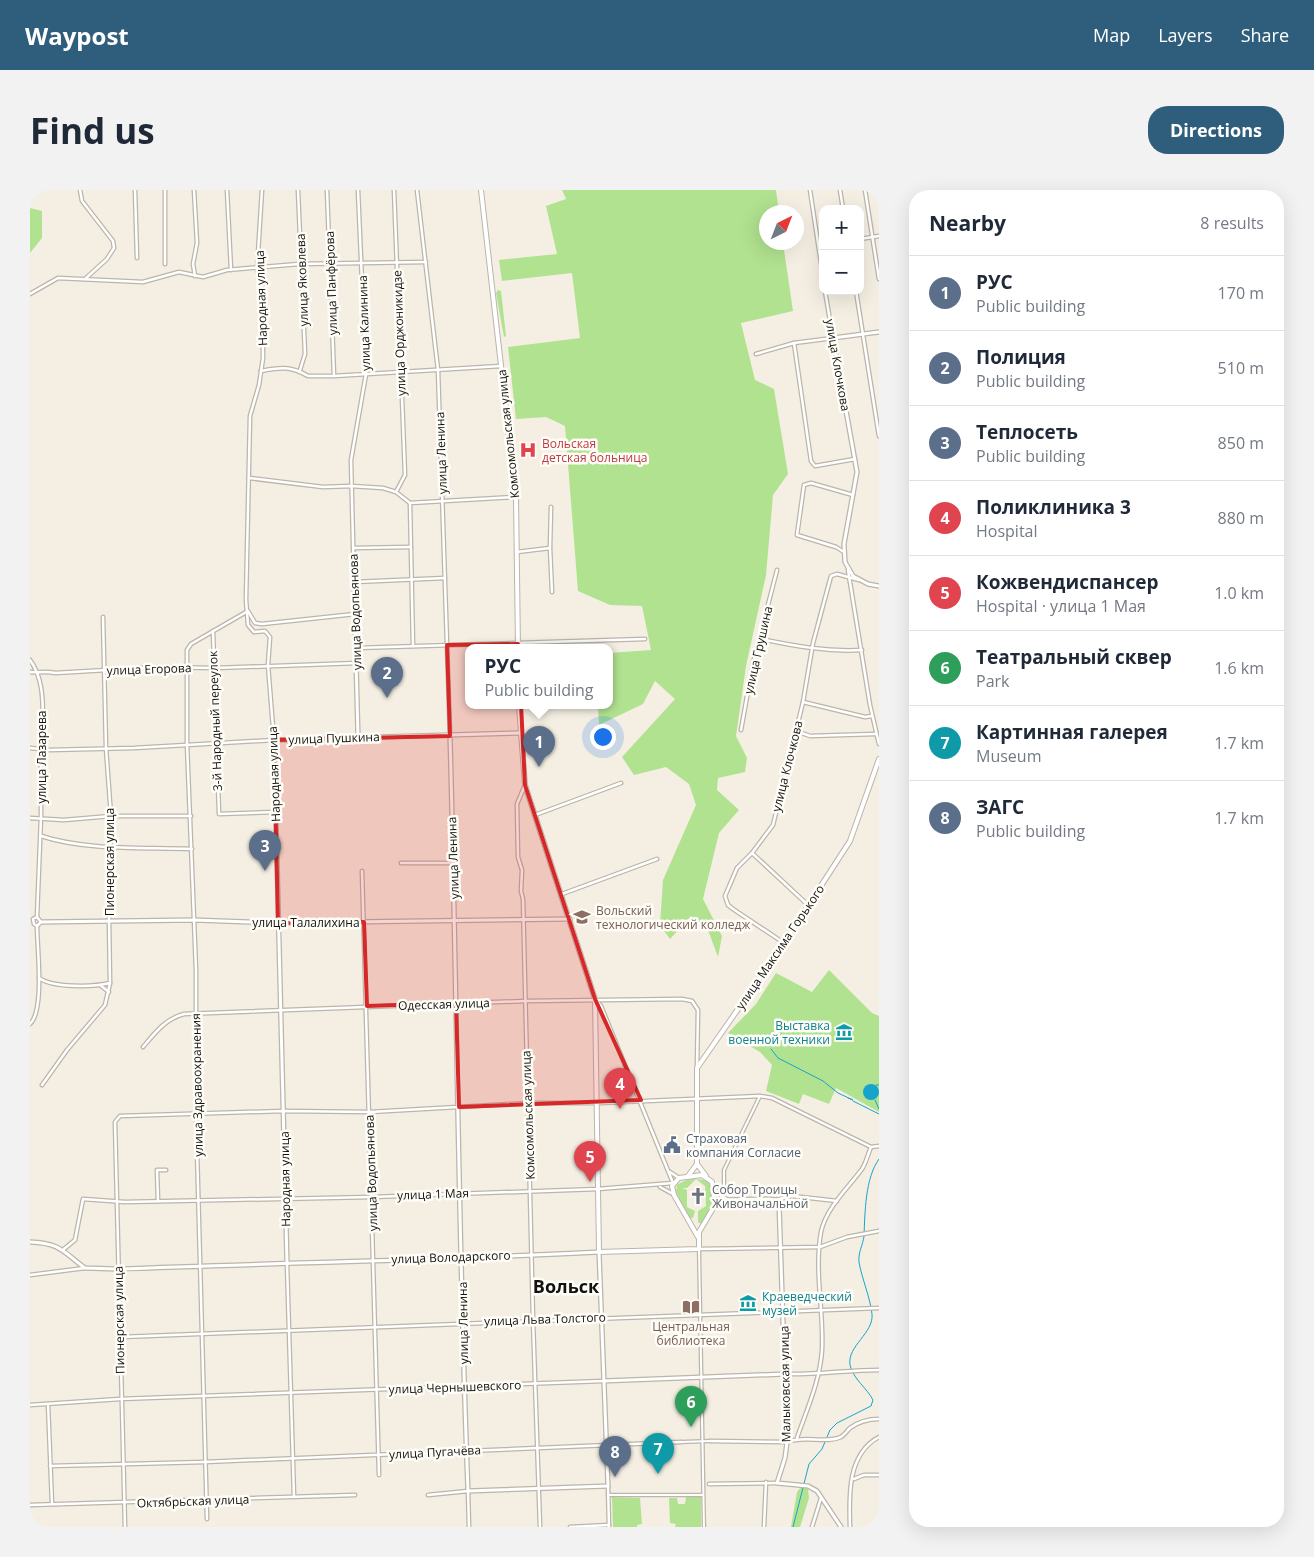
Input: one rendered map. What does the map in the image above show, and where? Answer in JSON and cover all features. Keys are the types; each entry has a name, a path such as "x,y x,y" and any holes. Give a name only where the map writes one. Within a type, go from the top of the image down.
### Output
{"main road":[{"name":"Комсомольская улица","path":"481,190 516,497 518,644"},
{"name":"Комсомольская улица","path":"519,709 519,733 525,785"},
{"name":"улица Максима Горького","path":"697,1068 784,943 850,841 879,759"},
{"path":"525,785 595,999 599,1252"},
{"path":"697,1068 697,1164 712,1182 715,1190 714,1205 698,1237"},
{"path":"688,1176 697,1164"},
{"path":"699,1249 698,1237 674,1195 673,1183 680,1178 688,1176 706,1177"},
{"path":"692,1226 702,1227"},
{"name":"улица Володарского","path":"599,1252 699,1249"}],"street":[{"path":"80,190 82,201 113,242 114,248 107,259 85,279"},
{"path":"135,190 137,258"},
{"path":"164,264 165,190"},
{"path":"194,190 197,243 194,264 195,276"},
{"path":"227,190 231,270"},
{"name":"Народная улица","path":"262,190 257,269 262,284 263,358 259,385 250,416 245,576 248,625 254,632 269,634 271,642 268,665 274,740 291,1458 294,1497"},
{"name":"улица Яковлева","path":"298,190 301,230 299,264 305,354 300,370"},
{"name":"улица Панфёрова","path":"327,190 334,376"},
{"name":"улица Калинина","path":"351,486 353,446 366,374 358,190"},
{"name":"улица Орджоникидзе","path":"394,190 405,476 396,492"},
{"name":"улица Ленина","path":"417,190 438,370 455,920 464,1386 469,1527"},
{"path":"810,190 819,255"},
{"path":"840,190 842,205"},
{"path":"865,190 879,279"},
{"path":"864,238 879,236"},
{"path":"30,294 58,278 143,282 179,272 195,276 208,276 231,270 299,264 426,262"},
{"name":"улица Клочкова","path":"826,295 855,459 854,495 844,552 848,570"},
{"path":"857,295 879,436"},
{"path":"756,354 794,343 879,332"},
{"path":"794,343 811,461 814,466 855,459"},
{"path":"261,370 272,368 300,370 308,376 334,376 502,366"},
{"path":"249,478 323,487 383,488 396,492 410,503 516,497"},
{"path":"844,552 836,547 797,535 804,485 811,483 854,495"},
{"name":"улица Водопьянова","path":"351,486 358,738"},
{"path":"410,503 413,646"},
{"path":"552,507 550,548 552,592"},
{"path":"353,548 411,547"},
{"path":"517,552 550,548"},
{"name":"улица Грушина","path":"741,730 754,664 777,570"},
{"path":"848,570 875,734 879,744"},
{"path":"848,570 860,580"},
{"name":"улица Клочкова","path":"784,943 733,909 725,900 737,868 752,853 773,825 831,576 837,574 850,578"},
{"path":"354,582 445,578"},
{"path":"850,578 879,586"},
{"path":"216,628 248,611 255,623 262,624 355,614"},
{"name":"Пионерская улица","path":"42,1086 105,1006 109,992 112,846 106,748 103,617"},
{"name":"улица Здравоохранения","path":"207,1519 196,1113 194,920 186,667 187,650 191,644 216,628"},
{"name":"3-й Народный переулок","path":"216,628 213,632 212,643 219,814 275,812"},
{"path":"552,644 645,639"},
{"path":"761,639 813,649 835,651 862,650"},
{"path":"356,648 465,645"},
{"name":"улица Лазарева","path":"30,660 38,673 42,687 41,836 37,917"},
{"name":"улица Егорова","path":"30,672 38,673 43,671 55,673 186,667 214,668 357,663"},
{"path":"803,702 865,717 872,716"},
{"path":"796,731 810,736 875,734"},
{"name":"улица Пушкина","path":"30,748 58,750 274,740 519,733"},
{"path":"535,815 621,783"},
{"name":"Комсомольская улица","path":"525,785 517,804 518,857 523,875 521,891 524,918 533,1320 540,1527"},
{"path":"30,818 41,817 64,820 111,816 191,816"},
{"path":"41,836 56,841 112,846 192,849"},
{"path":"752,853 808,905"},
{"path":"562,894 657,859"},
{"path":"401,863 453,863"},
{"name":"улица Водопьянова","path":"362,870 379,1475"},
{"path":"30,1024 34,1020 39,978 33,919 37,917 41,922 34,925"},
{"name":"улица Талалихина","path":"41,922 194,920 278,923 524,918 570,919"},
{"path":"39,978 47,984 100,986 110,983"},
{"path":"100,986 109,992"},
{"path":"595,999 601,1006 641,1100 673,1183"},
{"name":"Одесская улица","path":"143,1047 164,1024 174,1017 196,1015 526,1000 676,999 692,1001 698,1010 697,1068"},
{"path":"196,1113 370,1112 528,1103 597,1103 697,1097 760,1096 772,1098 870,1147 879,1146"},
{"path":"724,1199 724,1170 760,1096"},
{"name":"Пионерская улица","path":"125,1527 120,1399 121,1337 117,1269 118,1200 115,1122 120,1116 196,1113"},
{"path":"797,1438 819,1375 822,1351 822,1309 818,1271 822,1230 837,1200 863,1167 870,1147"},
{"path":"158,1201 157,1170 166,1170"},
{"path":"669,1172 680,1178"},
{"name":"улица 1 Мая","path":"64,1250 74,1240 83,1199 118,1200 124,1202 372,1197 598,1189 659,1186 673,1183"},
{"path":"659,1186 674,1195"},
{"path":"715,1190 724,1199 775,1200 792,1196 837,1200"},
{"name":"Малыковская улица","path":"775,1200 780,1209 787,1442 785,1458 777,1483"},
{"name":"улица Володарского","path":"699,1249 820,1246 847,1237 879,1231"},
{"path":"30,1242 52,1244 64,1250 85,1268"},
{"path":"699,1249 704,1527"},
{"path":"570,1527 609,1526 602,1381 599,1252"},
{"name":"улица Володарского","path":"85,1268 117,1269 599,1252"},
{"path":"30,1275 85,1268"},
{"name":"улица Льва Толстого","path":"121,1337 463,1322 879,1308"},
{"name":"улица Чернышевского","path":"30,1405 120,1399 785,1374 819,1375 848,1370 879,1370"},
{"path":"48,1404 52,1504"},
{"name":"улица Пугачёва","path":"50,1466 378,1456 606,1444 703,1441 787,1442 797,1438 831,1438 841,1436 854,1425 867,1420 879,1419"},
{"path":"850,1527 851,1485 854,1478 852,1473 857,1460 879,1437"},
{"path":"854,1478 864,1475 879,1475"},
{"path":"704,1484 766,1482 805,1486 817,1492 841,1527"},
{"path":"764,1527 766,1482"},
{"path":"428,1495 468,1491 608,1486"},
{"path":"608,1495 704,1494"},
{"name":"Октябрьская улица","path":"30,1505 355,1495"},
{"path":"812,1527 821,1498"}],"highlighted area":[{"path":"518,644 525,785 595,999 641,1100 459,1107 456,1003 367,1006 364,922 278,923 274,740 450,736 447,645"}],"green space":[{"path":"562,190 776,190 778,205 759,205 759,250 784,250 793,311 741,323 755,380 774,389 788,474 773,495 766,575 746,666 736,736 747,758 745,772 718,778 717,790 739,810 719,833 703,899 722,936 718,957 708,930 691,916 670,939 660,925 663,880 696,805 689,784 666,767 634,775 622,757 675,699 655,681 643,704 599,725 598,709 613,709 613,653 651,650 642,606 610,605 578,591 565,426 546,417 516,419 508,347 580,338 572,273 502,281 499,260 557,254 546,206 566,199"},
{"path":"30,208 42,211 42,238 30,253"},
{"path":"498,290 501,291 506,336 504,337 496,293"},
{"path":"829,970 872,1013 879,1016 879,1112 836,1088 829,1104 803,1094 799,1104 766,1091 772,1065 760,1052 728,1033 756,1004 776,973 812,992"},
{"path":"696,1179 687,1188 682,1188 687,1190 687,1207 695,1211 693,1218 689,1218 676,1192 677,1185 684,1181"},
{"path":"697,1179 709,1182 713,1193 711,1204 701,1224 698,1222 698,1211 706,1206 705,1186"},
{"path":"801,1487 808,1489 809,1498 800,1527 791,1527 797,1492"},
{"path":"701,1496 701,1527 675,1527 676,1524 670,1523 669,1498 677,1498 678,1504 685,1504 686,1497"},
{"path":"612,1497 640,1498 642,1524 637,1525 637,1527 613,1527"}],"water":[{"path":"871,1084 877,1086 879,1092 877,1098 871,1100 865,1098 863,1092 865,1086"}],"waterway":[{"path":"771,1049 778,1058 823,1081 838,1093 853,1100 848,1098"},
{"path":"875,1100 879,1109"},
{"path":"853,1101 879,1114"},
{"path":"793,1527 809,1464 822,1449 830,1430 837,1423 871,1406 873,1400 854,1375 850,1365 850,1358 872,1321 871,1308 859,1258 864,1236 868,1186 874,1167 879,1159"}],"place":[{"name":"Вольская детская больница","path":"528,450"},
{"name":"Полиция","path":"387,698"},
{"name":"РУС","path":"539,767"},
{"name":"Теплосеть","path":"265,871"},
{"name":"Вольский технологический колледж","path":"582,917"},
{"name":"Выставка военной техники","path":"844,1032"},
{"name":"Поликлиника 3","path":"620,1109"},
{"name":"Страховая компания Согласие","path":"672,1145"},
{"name":"Кожвендиспансер","path":"590,1182"},
{"name":"Собор Троицы Живоначальной","path":"698,1196"},
{"name":"Краеведческий музей","path":"748,1303"},
{"name":"Центральная библиотека","path":"691,1307"},
{"name":"Театральный сквер","path":"691,1427"},
{"name":"Картинная галерея","path":"658,1474"},
{"name":"ЗАГС","path":"615,1477"}],"district":[{"name":"Вольск","path":"566,1286"}]}
